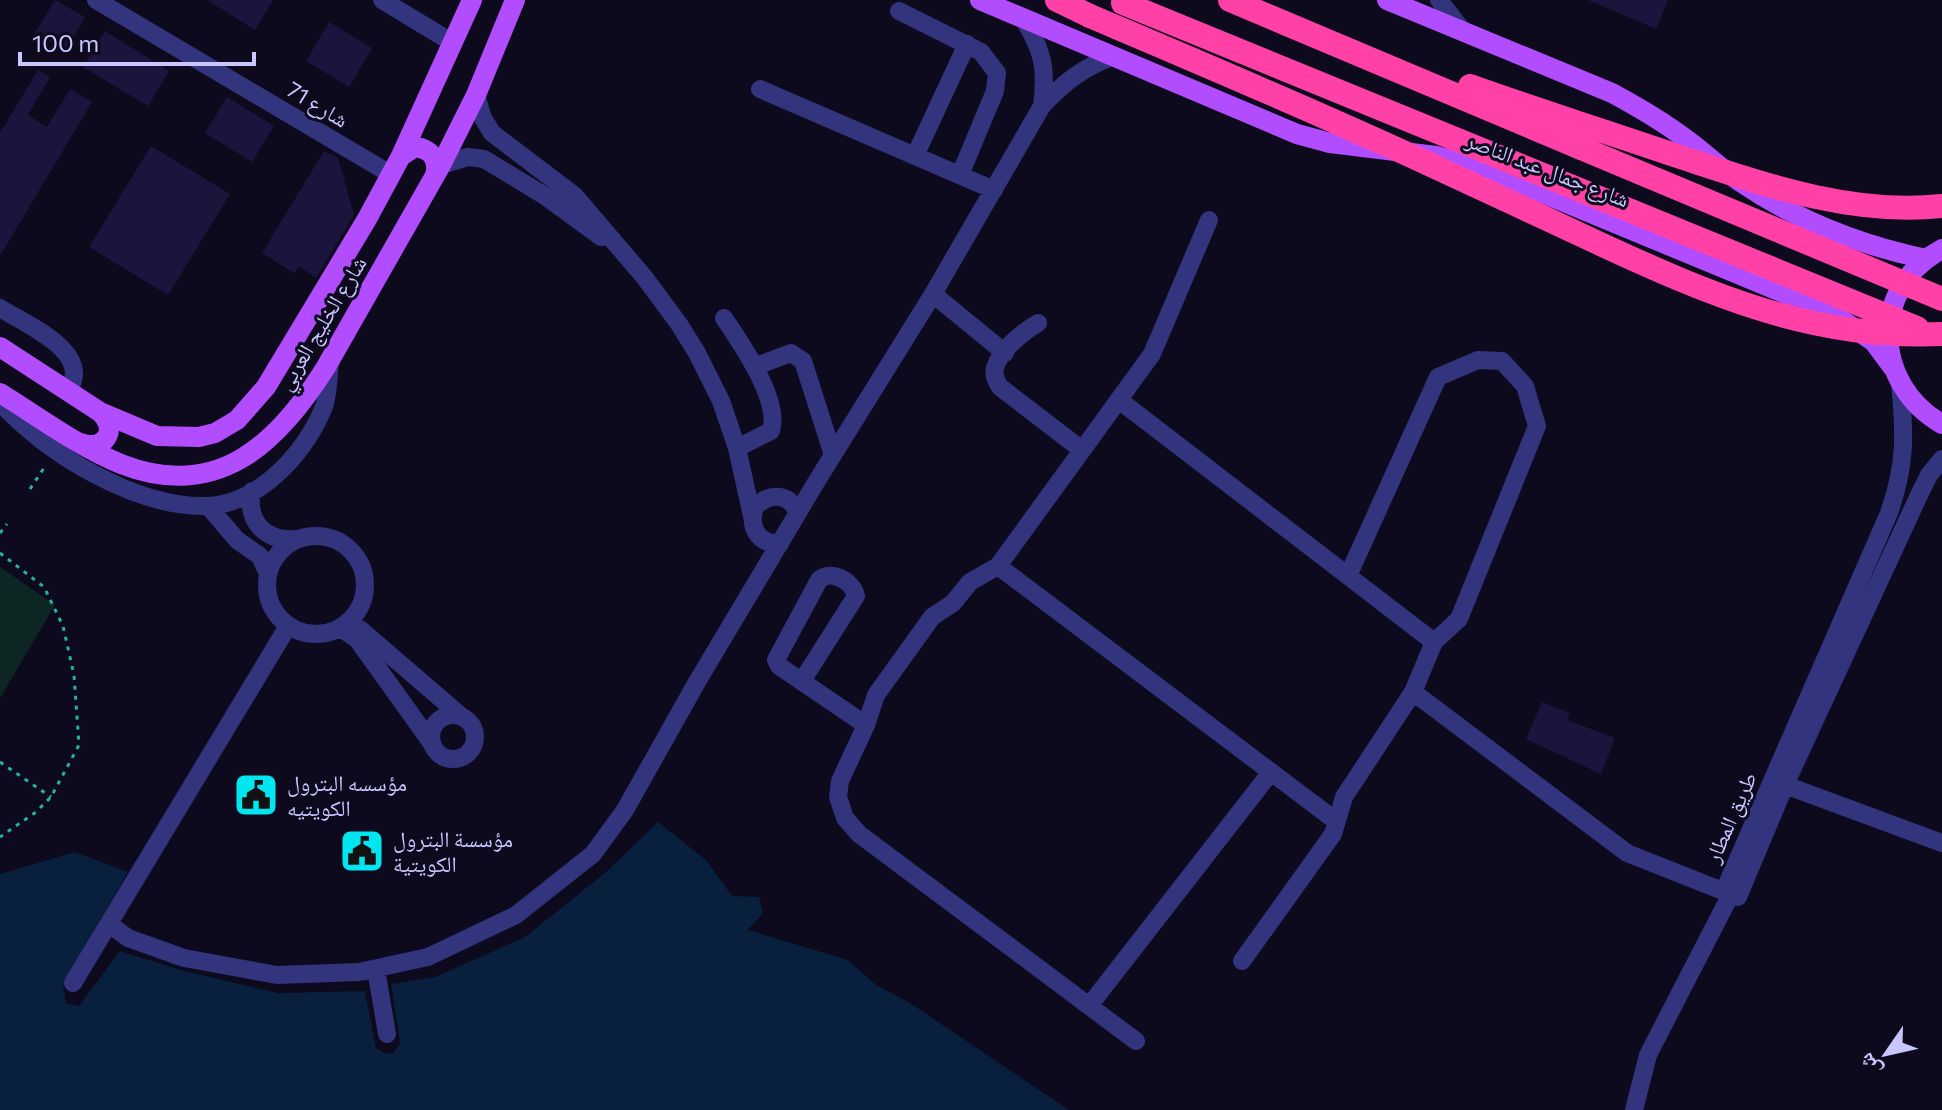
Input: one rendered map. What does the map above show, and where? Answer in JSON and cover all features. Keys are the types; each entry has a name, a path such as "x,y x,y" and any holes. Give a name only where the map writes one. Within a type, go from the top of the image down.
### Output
{"highway":[{"path":"1057,0 1312,110 1667,275 1758,310 1846,329 1942,336"},
{"name":"شارع جمال عبد الناصر","path":"1230,0 1942,299"},
{"name":"شارع جمال عبد الناصر","path":"1120,1 1942,336"},
{"path":"1381,64 1470,86 1781,189 1852,205 1942,206"}],"main road":[{"name":"شارع الخليج العربي","path":"0,347 100,412 157,436 182,439 215,433 237,420 248,410 283,361 392,175 472,0"},
{"path":"504,24 507,0"},
{"name":"شارع الخليج العربي","path":"0,393 81,443 120,463 144,471 188,475 218,469 250,455 267,442 310,393 330,361 438,170 476,95 515,0"},
{"name":"شارع جمال عبد الناصر","path":"980,0 1313,140 1436,156 1504,176 1832,313 1874,342 1919,408 1942,424"},
{"path":"1387,0 1639,107 1738,180 1814,224 1868,245 1934,254"},
{"path":"401,156 415,147 431,152 438,170"},
{"path":"1897,376 1888,339 1892,309 1905,281 1934,254"},
{"path":"81,443 100,445 108,438 108,419 100,412"}],"street":[{"name":"شارع 71","path":"96,0 392,175"},
{"path":"382,0 453,43"},
{"path":"1439,0 1463,31"},
{"path":"899,11 981,52 994,66 998,83 960,175"},
{"path":"1023,18 1039,45 1046,75 1042,106"},
{"path":"915,156 967,44"},
{"path":"109,924 128,938 184,958 277,975 359,972 428,957 516,915 593,854 625,810 697,682 933,294 1042,106 1062,84 1086,66 1114,56"},
{"path":"760,89 994,190"},
{"path":"476,95 483,118 498,138 575,196 662,300 697,353 721,401 737,448 756,534 763,540 780,544"},
{"path":"484,159 498,138"},
{"path":"438,170 468,157 484,159 545,196 632,262"},
{"path":"1136,1041 859,834 845,818 838,797 840,781 876,695 932,617 953,603 970,582 998,566 1152,354 1209,220"},
{"path":"933,294 1005,353"},
{"path":"0,308 67,351 75,367 68,391"},
{"path":"724,318 756,366 775,419 771,431 737,448"},
{"path":"1038,323 1016,339 994,371 1000,387 1082,450"},
{"path":"756,366 791,353 803,361 833,455"},
{"path":"1242,961 1333,834 1344,797 1413,692 1434,642 1459,619 1537,426 1525,386 1502,361 1478,360 1438,377 1348,576"},
{"path":"0,402 15,419 56,450 102,477 134,491 175,503 208,506 237,499 269,481 297,452 324,408 330,361"},
{"name":"طريق المطار","path":"1897,376 1905,435 1903,467 1889,513 1727,893 1738,897 1785,785 1920,493 1942,459"},
{"path":"1119,400 1434,642"},
{"path":"744,480 754,490 789,500 798,512"},
{"path":"752,516 755,507 775,496 798,495 815,484"},
{"path":"252,491 252,518 269,536 283,541 310,536 325,536 350,549 359,560 366,589 362,604 348,622 314,635 288,626 277,616 266,589 268,574 273,560 296,539"},
{"path":"208,506 237,540 260,556 268,574"},
{"path":"998,566 1336,821"},
{"path":"807,673 856,596 854,589 835,576 824,575 819,580 776,657 777,663 807,673 866,725"},
{"path":"348,622 473,728 474,745 469,752 453,759 438,752 348,622"},
{"path":"73,983 288,626"},
{"path":"1413,692 1627,853 1727,893 1648,1055 1634,1110"},
{"path":"433,745 432,729 437,721 444,716 461,716"},
{"path":"1089,1006 1271,772"},
{"path":"1785,785 1942,843"},
{"path":"376,969 387,1034"}],"path":[{"path":"30,489 56,450"},
{"path":"0,533 7,524"},
{"path":"0,553 44,587 63,626 74,675 79,745 51,797 36,812 0,837"},
{"path":"0,762 51,797"}],"green space":[{"path":"0,567 55,605 0,698"}],"water":[{"path":"658,822 706,860 732,896 759,897 763,913 748,930 848,960 876,985 910,1003 1069,1110 0,1110 0,874 75,852 128,872 63,984 66,1003 79,1006 120,951 184,971 278,993 365,991 376,1048 393,1054 400,1043 391,984 435,977 525,937 606,872"}],"building":[{"path":"55,0 85,17 66,51 35,33"},
{"path":"207,0 273,0 255,30"},
{"path":"1588,0 1668,0 1656,29"},
{"path":"329,22 372,48 349,87 306,61"},
{"path":"105,31 169,71 148,106 83,67"},
{"path":"38,70 50,77 28,115 47,127 70,89 92,102 0,256 0,133"},
{"path":"227,97 274,126 252,162 205,133"},
{"path":"151,146 230,194 168,295 89,247"},
{"path":"324,151 338,158 354,215 316,278 300,267 294,273 262,253"},
{"path":"1542,702 1570,713 1567,720 1615,738 1601,774 1526,739"}],"place":[{"name":"مؤسسه البترول الكويتيه","path":"256,795"},
{"name":"مؤسسة البترول الكويتية","path":"362,851"}]}
